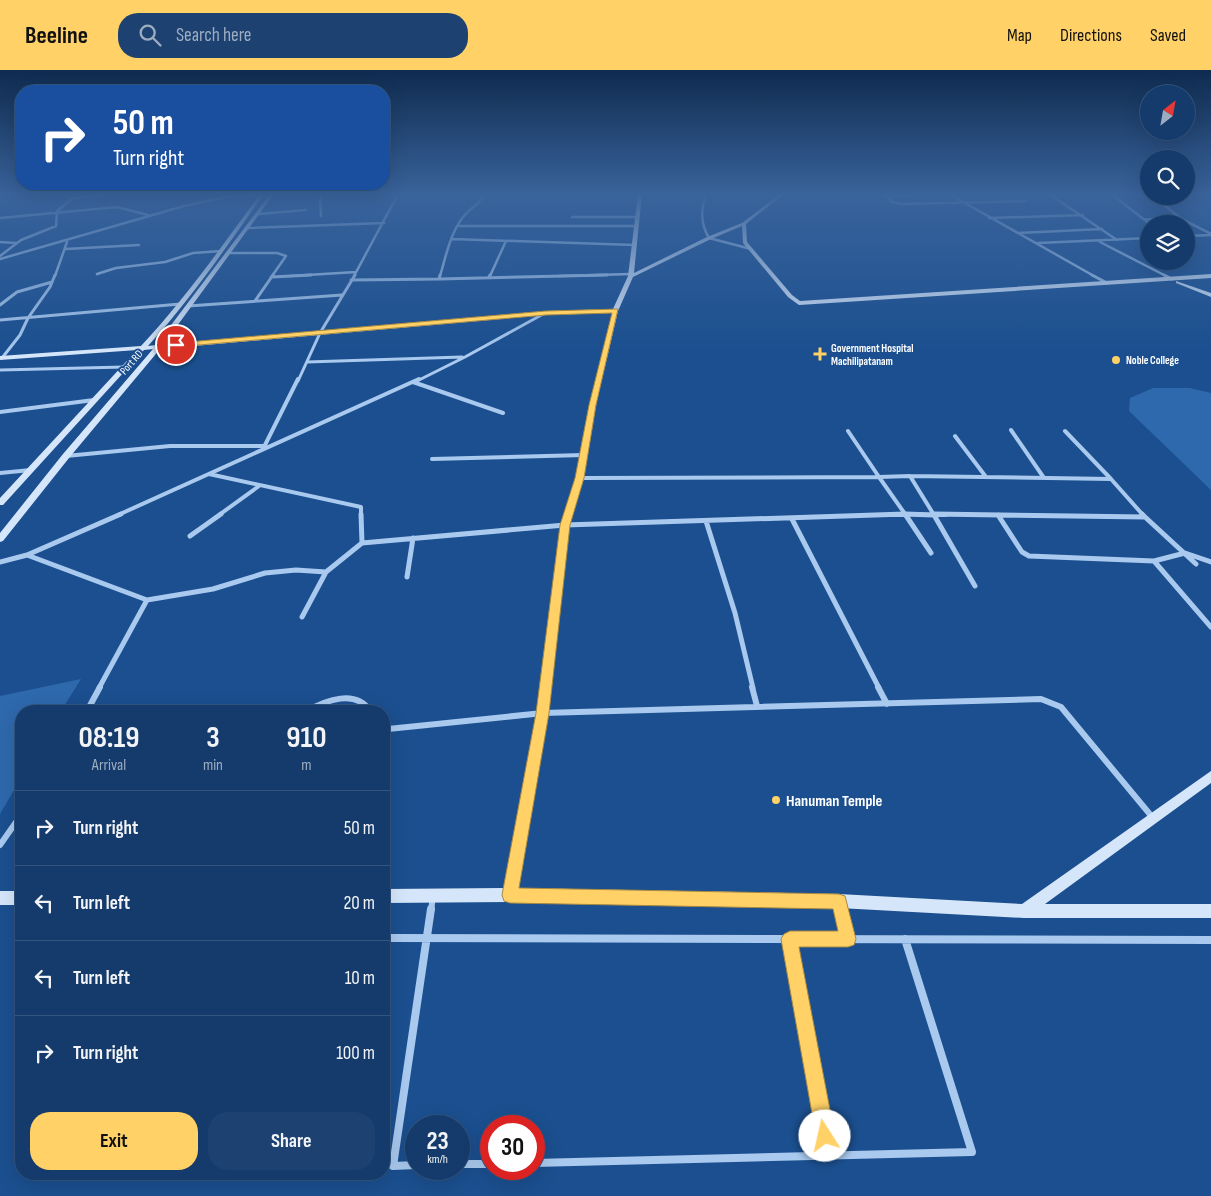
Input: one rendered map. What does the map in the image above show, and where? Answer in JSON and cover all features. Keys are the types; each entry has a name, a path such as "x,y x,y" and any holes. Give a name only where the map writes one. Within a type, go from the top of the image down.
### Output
{"street":[{"path":"0,257 13,247"},
{"path":"0,257 47,247"},
{"path":"1,358 20,335 28,318 52,282 66,249 111,247"},
{"path":"0,504 143,348 224,247"},
{"name":"Port RD","path":"0,539 66,456 158,347 234,247"},
{"path":"263,447 320,333 370,247"},
{"path":"439,279 450,247"},
{"path":"489,278 503,247"},
{"path":"510,895 543,713 565,525 580,478 592,405 616,310 631,275 636,247"},
{"path":"351,280 631,275 691,247"},
{"path":"741,247 750,249"},
{"path":"748,247 799,304 1211,276"},
{"path":"1041,247 1107,284"},
{"path":"1109,247 1172,280 1211,295"},
{"path":"97,274 116,268 165,262 193,253 221,251"},
{"path":"228,254 284,254 286,256 255,301"},
{"path":"271,276 356,272"},
{"path":"0,305 6,298 14,294 52,282"},
{"path":"188,306 342,295"},
{"path":"0,320 180,304"},
{"path":"1,358 158,347 546,313 616,310"},
{"path":"0,562 27,555 210,474 263,447 379,399 546,313"},
{"path":"307,362 465,356"},
{"path":"0,370 124,367"},
{"path":"413,382 502,412"},
{"path":"0,412 94,400"},
{"path":"1011,430 1044,478"},
{"path":"848,431 931,553"},
{"path":"1065,431 1146,516 1196,564"},
{"path":"956,436 986,477"},
{"path":"66,456 170,446 263,447"},
{"path":"432,459 584,455"},
{"path":"0,474 32,470"},
{"path":"210,474 361,507 362,543"},
{"path":"580,478 910,476 1111,478"},
{"path":"910,476 975,586"},
{"path":"190,536 259,486"},
{"path":"302,617 326,572 362,543 565,525 905,514 1146,516"},
{"path":"998,515 1022,552 1028,556 1154,561 1184,553 1211,562"},
{"path":"792,519 887,704"},
{"path":"706,521 735,612 757,706"},
{"path":"407,577 413,538"},
{"path":"27,555 147,600 213,589 265,573 296,570 326,572"},
{"path":"1154,561 1211,627"},
{"path":"91,705 147,600"},
{"path":"321,705 332,700 356,699 368,705"},
{"path":"390,729 543,713 1041,699 1061,707 1152,818"},
{"path":"1024,911 1211,776"},
{"path":"0,845 15,824"},
{"path":"390,896 510,895 839,901 1024,911 1211,911"},
{"path":"405,1165 393,1166 434,896"},
{"path":"0,898 15,898"},
{"path":"839,901 848,939"},
{"path":"390,938 1211,940"},
{"path":"790,939 829,1155"},
{"path":"545,1162 972,1152 905,939"}],"shaded area":[{"path":"1153,388 1190,388 1211,393 1211,490 1129,411 1130,398"},
{"path":"81,679 65,705 15,705 15,788 0,814 0,696"}],"place":[{"name":"Government Hospital Machilipatanam","path":"820,354"},
{"name":"Noble College","path":"1116,360"},
{"name":"Hanuman Temple","path":"776,800"}],"route":[{"path":"176,345 546,313 616,310 592,405 580,478 565,525 543,713 510,895 839,901 848,939 790,939 825,1136"}]}
